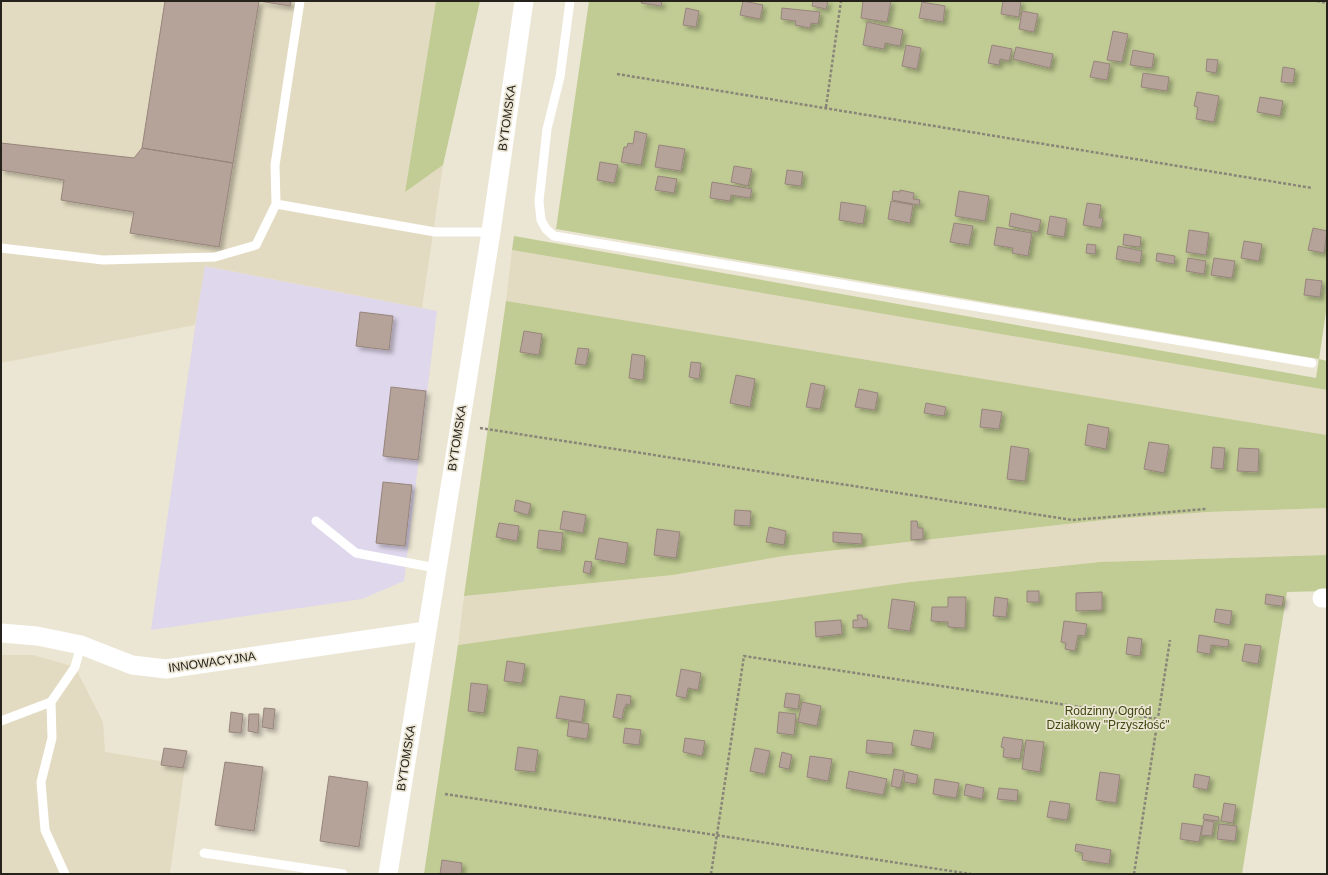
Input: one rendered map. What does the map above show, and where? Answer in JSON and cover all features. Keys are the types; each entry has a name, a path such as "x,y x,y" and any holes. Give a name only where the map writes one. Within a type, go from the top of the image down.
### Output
{"street":[{"name":"BYTOMSKA","path":"388,874 491,232 524,1"},
{"name":"INNOWACYJNA","path":"1,633 37,636 81,645 132,665 166,669 426,631"}],"lane":[{"path":"1,248 103,260 215,257 256,245 276,204 275,165 300,1"},
{"path":"570,1 560,77 547,130 539,201 541,220 546,230 554,236 1312,364"},
{"path":"276,204 435,232 491,232"},
{"path":"316,521 356,553 436,568"},
{"path":"1,721 51,702 75,667 81,645"},
{"path":"51,702 52,738 41,782 45,830 64,874"},
{"path":"204,853 343,874"}],"path":[{"path":"826,108 841,1"},
{"path":"1317,1 1327,3"},
{"path":"617,74 1312,188"},
{"path":"489,429 1072,520 1206,509"},
{"path":"1134,874 1170,640"},
{"path":"711,874 744,656 1158,719"},
{"path":"445,794 971,874"}],"shaded area":[{"path":"1,1 436,1 405,191 443,165 422,308 205,266 195,325 1,363"},
{"path":"512,250 1327,390 1327,435 506,301"},
{"path":"204,266 437,311 404,581 362,599 151,630"},
{"path":"1327,508 1327,555 1100,562 910,582 458,645 464,596 673,575 784,556 1112,519 1208,512"},
{"path":"1,655 33,655 75,667 103,722 105,752 185,765 170,874 1,874"}],"green space":[{"path":"436,1 480,1 443,165 405,192"},
{"path":"589,1 1327,1 1327,305 1319,359 556,229"},
{"path":"514,236 1316,378 1319,359 1327,361 1327,390 512,250"},
{"path":"506,301 1327,435 1327,508 1208,512 1112,519 784,556 673,575 464,596"},
{"name":"Rodzinny Ogród Działkowy \"Przyszłość\"","path":"1327,555 1327,591 1287,592 1242,874 424,874 458,645 910,582 1100,562"}],"building":[{"path":"165,1 259,1 233,163 142,148"},
{"path":"259,1 291,1 290,6"},
{"path":"642,1 662,1 661,6 641,3"},
{"path":"743,1 763,5 760,19 740,15"},
{"path":"813,1 828,1 826,9 812,6"},
{"path":"863,1 891,1 887,22 861,18"},
{"path":"1003,1 1021,1 1019,17 1001,14"},
{"path":"922,2 945,6 943,22 919,18"},
{"path":"686,8 699,11 696,27 683,25"},
{"path":"782,8 820,12 818,24 811,23 810,28 795,25 796,21 781,19"},
{"path":"1022,11 1038,14 1034,32 1019,29"},
{"path":"867,22 903,30 900,46 885,43 884,49 863,45"},
{"path":"1113,31 1128,34 1122,62 1107,60"},
{"path":"906,45 921,48 917,69 902,66"},
{"path":"992,45 1012,49 1009,61 1000,59 999,65 988,63"},
{"path":"1016,47 1053,54 1050,68 1013,59"},
{"path":"1133,50 1154,54 1152,68 1130,65"},
{"path":"1207,59 1218,60 1216,73 1206,71"},
{"path":"1094,61 1110,64 1107,80 1090,77"},
{"path":"1283,67 1295,69 1293,83 1281,82"},
{"path":"1143,73 1169,77 1167,91 1141,87"},
{"path":"1197,92 1219,96 1214,122 1196,119 1198,107 1194,106"},
{"path":"1260,97 1283,101 1280,116 1257,112"},
{"path":"635,131 647,134 641,165 621,162 624,147 627,147 628,143 633,144"},
{"path":"1,143 134,158 142,148 233,163 219,247 130,233 134,212 61,200 64,180 1,170"},
{"path":"659,145 685,149 681,171 655,167"},
{"path":"600,162 618,165 614,183 597,180"},
{"path":"734,166 752,169 748,186 731,182"},
{"path":"787,170 803,172 801,186 785,184"},
{"path":"658,176 677,179 674,193 655,190"},
{"path":"712,182 752,189 750,198 731,195 730,201 710,198"},
{"path":"900,190 914,193 913,199 920,200 919,205 892,200 893,191 900,192"},
{"path":"959,191 989,196 985,221 955,216"},
{"path":"891,201 913,205 910,223 888,219"},
{"path":"841,202 866,206 863,224 839,220"},
{"path":"1087,203 1101,205 1099,218 1103,218 1101,228 1083,225"},
{"path":"1011,213 1041,220 1038,232 1009,226"},
{"path":"1050,216 1067,219 1064,237 1047,234"},
{"path":"954,223 973,226 969,245 950,242"},
{"path":"997,227 1032,233 1028,256 1012,253 1013,248 994,245"},
{"path":"1313,228 1327,231 1324,253 1308,250"},
{"path":"1189,230 1209,233 1206,255 1186,252"},
{"path":"1124,234 1141,237 1140,247 1123,245"},
{"path":"1244,241 1262,244 1259,261 1241,258"},
{"path":"1087,244 1096,245 1095,254 1086,253"},
{"path":"1118,246 1142,251 1140,263 1116,259"},
{"path":"1157,253 1175,256 1174,264 1156,261"},
{"path":"1188,258 1206,261 1204,274 1186,271"},
{"path":"1214,258 1235,261 1232,278 1211,275"},
{"path":"1306,279 1322,281 1320,297 1304,295"},
{"path":"360,312 393,316 389,350 356,346"},
{"path":"524,331 542,334 539,355 520,352"},
{"path":"578,348 589,349 586,365 575,364"},
{"path":"632,354 645,356 643,380 629,378"},
{"path":"691,362 701,363 699,379 689,377"},
{"path":"736,375 755,379 750,407 730,403"},
{"path":"811,383 825,386 820,409 806,407"},
{"path":"391,387 426,391 418,460 383,456"},
{"path":"859,389 878,393 875,410 855,407"},
{"path":"926,403 946,407 944,416 924,413"},
{"path":"982,409 1002,412 999,429 980,427"},
{"path":"1088,424 1109,428 1106,449 1085,445"},
{"path":"1149,442 1169,445 1164,473 1144,469"},
{"path":"1011,446 1029,449 1025,481 1007,479"},
{"path":"1213,447 1225,448 1223,469 1211,468"},
{"path":"1239,448 1259,449 1258,472 1237,471"},
{"path":"383,482 412,485 405,546 376,543"},
{"path":"516,500 531,504 528,515 514,511"},
{"path":"735,510 751,511 750,526 734,525"},
{"path":"563,511 586,515 583,533 560,529"},
{"path":"911,521 917,521 918,528 923,528 923,539 911,540"},
{"path":"499,523 519,526 517,541 496,537"},
{"path":"769,527 786,531 784,545 766,542"},
{"path":"657,529 680,532 676,558 654,555"},
{"path":"539,530 563,533 561,551 537,548"},
{"path":"833,532 862,534 862,544 833,542"},
{"path":"599,538 628,543 625,564 595,559"},
{"path":"585,561 592,562 590,574 583,572"},
{"path":"1027,591 1039,591 1039,602 1027,602"},
{"path":"1102,592 1102,610 1076,611 1076,593"},
{"path":"1266,594 1284,597 1282,606 1265,604"},
{"path":"948,597 966,597 965,628 948,627 948,622 931,621 932,607 948,607"},
{"path":"995,597 1008,599 1006,617 993,616"},
{"path":"892,599 915,602 910,631 888,628"},
{"path":"1216,609 1232,611 1230,625 1214,622"},
{"path":"857,615 862,615 863,619 867,619 868,627 853,628 853,620 858,620"},
{"path":"841,620 842,634 816,637 815,622"},
{"path":"1064,621 1087,624 1085,636 1078,635 1075,651 1065,649 1066,643 1061,642"},
{"path":"1199,635 1229,640 1228,647 1211,645 1210,654 1197,652"},
{"path":"1128,637 1142,639 1140,656 1126,654"},
{"path":"1245,644 1261,646 1258,664 1242,661"},
{"path":"507,661 525,664 522,683 504,681"},
{"path":"681,669 701,673 698,690 688,688 686,698 676,696"},
{"path":"471,683 488,685 484,713 468,711"},
{"path":"786,693 800,695 798,709 784,707"},
{"path":"617,694 631,696 630,705 626,704 622,719 613,717"},
{"path":"560,696 585,700 582,722 556,718"},
{"path":"802,702 821,706 817,726 798,722"},
{"path":"264,708 275,709 273,729 262,727"},
{"path":"231,712 243,714 241,733 229,732"},
{"path":"779,712 796,714 794,735 777,733"},
{"path":"249,714 259,714 258,733 248,731"},
{"path":"569,721 589,724 587,739 567,736"},
{"path":"625,728 641,730 639,745 623,743"},
{"path":"914,730 934,733 931,749 911,745"},
{"path":"1003,737 1023,740 1020,759 1003,757 1004,748 1001,747"},
{"path":"685,738 705,741 702,756 683,752"},
{"path":"867,740 893,743 892,755 866,753"},
{"path":"1026,740 1044,742 1040,772 1022,769"},
{"path":"518,747 538,750 535,772 515,770"},
{"path":"164,748 187,751 183,768 161,765"},
{"path":"755,748 770,751 765,774 750,771"},
{"path":"782,752 792,755 789,769 779,767"},
{"path":"810,756 832,759 828,781 807,777"},
{"path":"225,762 263,767 254,831 215,825"},
{"path":"894,769 904,771 900,788 891,786"},
{"path":"849,771 887,779 883,795 846,788"},
{"path":"905,772 918,775 916,784 904,782"},
{"path":"1100,772 1120,775 1116,803 1096,800"},
{"path":"1195,774 1210,777 1207,790 1193,787"},
{"path":"329,776 368,782 359,847 320,841"},
{"path":"935,779 959,783 956,798 933,794"},
{"path":"966,784 984,788 982,799 964,795"},
{"path":"999,788 1018,790 1017,801 997,799"},
{"path":"1050,801 1070,804 1067,820 1047,817"},
{"path":"1224,803 1236,805 1233,823 1221,821"},
{"path":"1204,814 1219,817 1218,821 1203,819"},
{"path":"1204,820 1214,822 1212,836 1201,835"},
{"path":"1182,823 1202,826 1199,842 1180,839"},
{"path":"1219,824 1237,826 1235,841 1217,839"},
{"path":"1076,844 1111,850 1109,864 1082,860 1083,853 1075,851"},
{"path":"442,860 462,863 461,874 440,874"}]}
